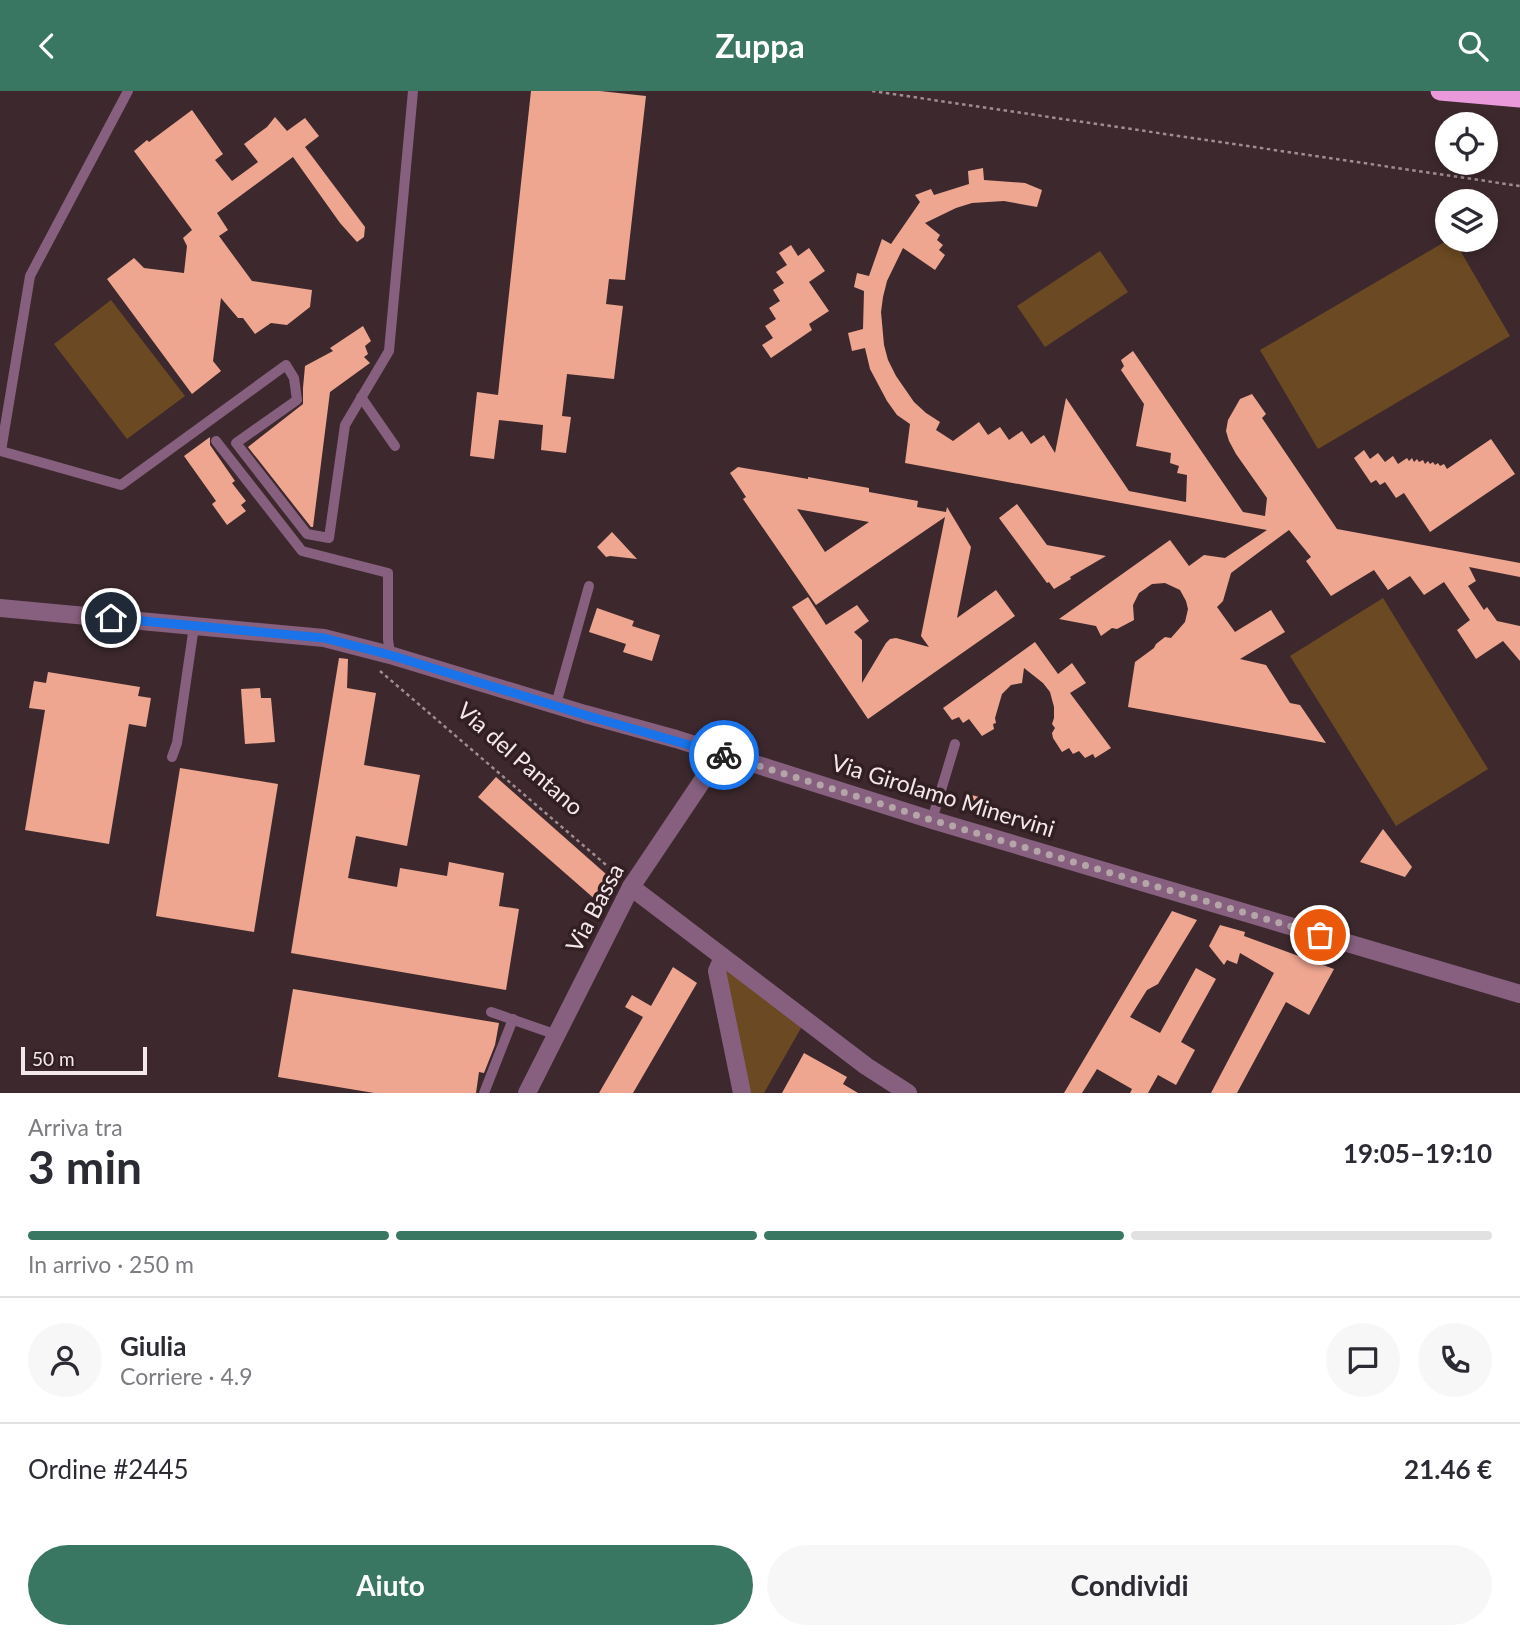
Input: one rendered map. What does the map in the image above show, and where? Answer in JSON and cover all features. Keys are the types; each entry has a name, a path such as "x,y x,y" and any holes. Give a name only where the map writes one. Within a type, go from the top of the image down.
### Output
{"highway":[{"path":"1440,91 1520,98"}],"street":[{"path":"0,608 324,638 351,646"},
{"name":"Via Girolamo Minervini","path":"351,646 390,655 585,715 721,753 932,820 1520,994"},
{"name":"Via Bassa","path":"527,1093 631,887 721,753"},
{"path":"631,887 866,1066 908,1093"},
{"path":"723,957 717,971 741,1093"}],"lane":[{"path":"128,91 30,276 1,451 121,485 286,365 294,378 297,400 236,443 307,534 329,538 345,425 389,351 413,91"},
{"path":"361,397 395,446"},
{"path":"216,441 302,551 388,573 390,655"},
{"path":"556,705 589,586"},
{"path":"172,757 177,743 194,626"},
{"path":"932,820 955,744"},
{"path":"491,1012 557,1035"},
{"path":"484,1093 513,1019"}],"path":[{"path":"872,91 1520,186"},
{"name":"Via del Pantano","path":"351,646 631,887"}],"shaded area":[{"path":"1435,248 1435,252 1461,252 1510,336 1318,449 1260,350"},
{"path":"1100,251 1128,292 1045,347 1017,306"},
{"path":"111,300 185,396 127,439 54,344"},
{"path":"1383,598 1488,769 1396,826 1290,656"},
{"path":"725,970 800,1021 801,1028 764,1093 746,1093"}],"building":[{"path":"531,91 600,91 646,96 625,280 609,279 606,304 623,306 614,379 567,374 562,416 571,417 566,453 541,450 543,425 499,420 494,459 470,456 477,392 498,395"},
{"path":"192,110 223,154 215,160 232,181 258,162 244,144 267,127 275,117 287,131 305,118 319,136 305,147 365,227 364,237 357,242 340,223 293,157 217,213 228,230 219,236 252,281 312,290 310,307 287,325 271,323 255,334 243,318 238,318 221,298 213,361 221,371 192,394 107,279 134,258 144,268 184,273 187,246 183,238 192,230 134,151"},
{"path":"983,168 984,180 1025,183 1042,190 1037,207 1004,201 972,203 925,223 940,235 937,240 943,245 939,250 945,255 935,270 903,248 887,281 883,297 881,312 888,360 914,402 940,422 936,430 953,441 979,422 988,435 1000,427 1009,440 1022,431 1031,444 1044,435 1055,453 1066,398 1129,491 1186,502 1187,475 1177,473 1179,466 1170,463 1171,453 1136,446 1144,404 1121,370 1124,366 1121,360 1133,351 1243,512 1265,516 1267,498 1236,454 1226,431 1228,420 1240,399 1252,394 1266,414 1262,418 1337,529 1520,563 1520,577 1469,567 1476,581 1468,586 1484,610 1487,607 1497,621 1520,626 1520,661 1503,641 1476,659 1457,630 1470,620 1444,582 1424,595 1410,576 1388,590 1374,570 1331,596 1306,561 1311,557 1289,530 1231,573 1223,601 1217,607 1235,632 1271,610 1285,632 1240,659 1266,665 1290,703 1300,705 1326,743 1128,707 1135,662 1165,637 1171,638 1185,622 1188,609 1180,590 1165,583 1152,584 1139,593 1133,605 1134,620 1117,629 1112,628 1101,636 1096,626 1059,619 1170,540 1189,566 1204,555 1225,558 1267,530 905,463 910,424 897,415 887,401 870,369 865,348 852,351 848,333 863,329 864,291 854,287 857,273 869,276 882,239 891,244 920,202 915,195 931,189 934,195 969,184 968,171"},
{"path":"791,245 798,256 809,248 825,271 809,282 829,311 809,324 812,330 771,358 762,345 773,338 765,326 776,319 769,308 780,301 773,290 784,283 776,272 787,265 779,253"},
{"path":"363,326 371,341 365,346 368,354 364,357 370,363 330,392 311,527 248,447 303,404 305,366 333,351 330,348"},
{"path":"210,437 210,445 246,501 241,505 246,511 227,525 212,504 216,501 184,456"},
{"path":"1491,439 1515,474 1430,532 1404,493 1396,498 1385,482 1380,485 1376,480 1371,483 1354,458 1364,450 1370,459 1378,453 1385,462 1393,456 1398,464 1412,458 1414,462 1417,459 1419,462 1423,460 1425,464 1428,461 1440,466 1444,464 1447,469"},
{"path":"738,467 808,477 869,488 869,492 918,501 917,507 946,512 947,507 971,547 957,618 996,590 1015,616 868,719 792,607 808,597 826,625 857,605 869,621 854,632 862,640 862,683 890,639 896,638 929,647 921,636 945,517 816,605 743,499 746,497 730,473","holes":["797,509 869,522 825,552"]},
{"path":"1017,504 1047,545 1106,556 1054,589 999,518"},
{"path":"612,532 637,559 606,557 597,547"},
{"path":"597,608 634,621 632,626 660,635 652,661 623,652 626,644 589,632"},
{"path":"1035,642 1058,674 1072,663 1086,683 1070,693 1111,748 1095,758 1093,754 1085,758 1079,751 1073,754 1069,748 1062,752 1052,733 1055,728 1052,724 1054,707 1050,692 1024,668 1022,683 1011,685 1002,694 994,729 982,736 969,719 963,723 959,717 952,720 943,708"},
{"path":"339,658 348,659 347,688 376,693 364,765 420,775 407,846 356,836 348,878 397,887 400,868 447,876 449,862 504,873 499,906 519,909 506,990 291,953"},
{"path":"48,672 140,687 138,696 151,698 146,727 129,724 109,844 25,830 45,710 29,708 34,681 46,683"},
{"path":"260,688 261,698 271,698 275,742 245,744 241,689"},
{"path":"180,768 278,784 254,932 156,916"},
{"path":"496,777 615,882 597,901 478,797"},
{"path":"965,793 986,799 982,812 961,807"},
{"path":"1383,829 1412,867 1405,877 1360,862"},
{"path":"1172,911 1197,920 1158,984 1147,990 1130,1017 1160,1033 1196,968 1216,979 1181,1042 1195,1050 1176,1085 1158,1075 1148,1093 1130,1093 1132,1089 1097,1069 1082,1093 1064,1093"},
{"path":"1220,925 1245,932 1244,936 1334,969 1309,1015 1286,1002 1237,1093 1211,1093 1274,973 1240,953 1237,964 1227,960 1224,965 1209,946"},
{"path":"673,967 697,983 633,1093 599,1093 643,1017 625,1007 632,995 651,1006"},
{"path":"293,989 499,1023 495,1045 484,1073 479,1072 476,1093 374,1093 278,1077"},
{"path":"804,1053 847,1077 843,1084 858,1093 782,1093"}],"way so far":[{"path":"724,755 1320,935"}],"route":[{"path":"111,618 324,638 390,655 724,755"}]}
